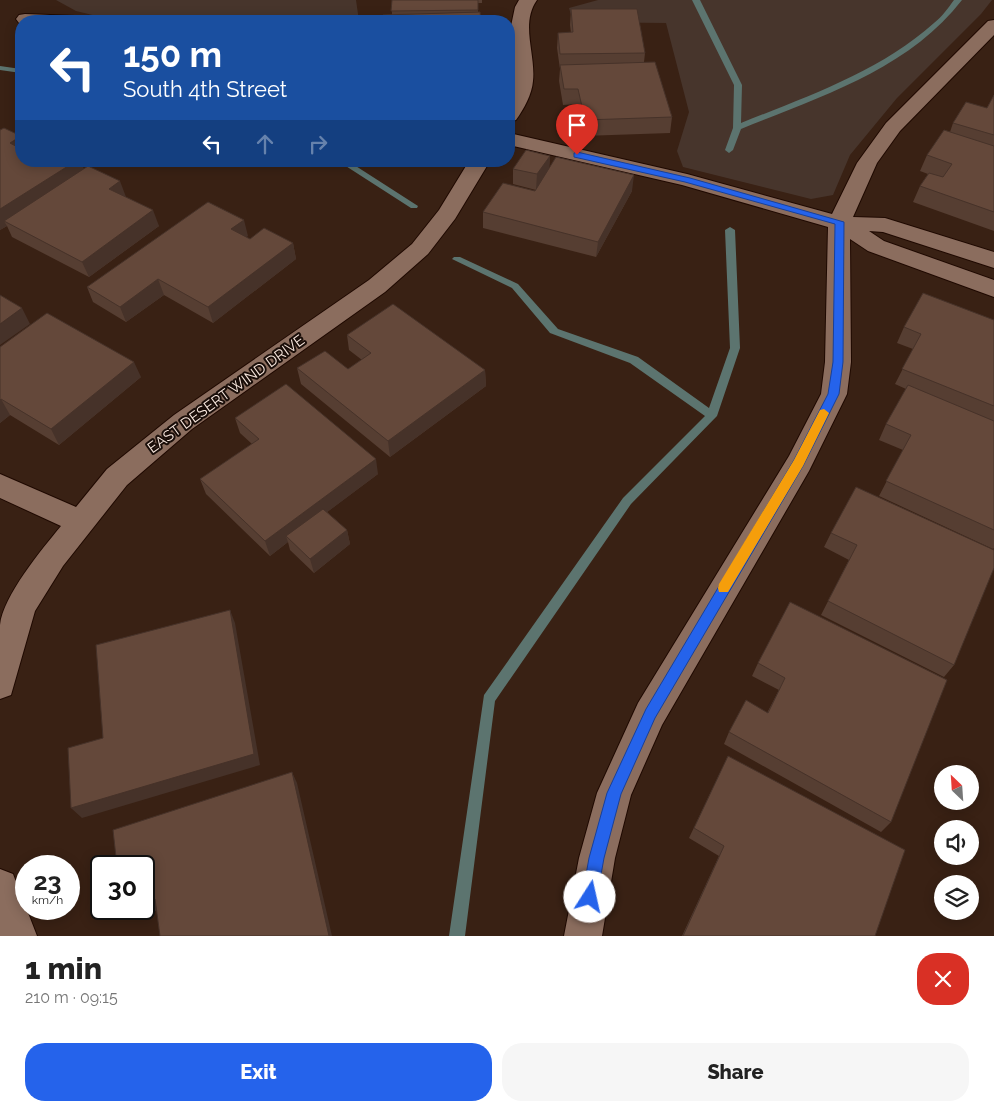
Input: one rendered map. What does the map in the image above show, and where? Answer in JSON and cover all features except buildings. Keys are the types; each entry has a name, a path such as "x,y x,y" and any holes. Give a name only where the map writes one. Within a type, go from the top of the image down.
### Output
{"street":[{"path":"515,102 524,82 520,19 524,4 528,0"},
{"path":"582,936 597,858 618,784 650,714 799,463 834,394 838,362 840,222 867,163 893,127 994,25"},
{"path":"515,140 687,180 840,222 885,225 994,260"},
{"name":"EAST DESERT WIND DRIVE","path":"0,684 6,654 21,606 52,557 117,477 183,422 377,286 420,249 447,214 476,167"},
{"path":"840,222 876,246 993,286"},
{"path":"0,485 80,522"},
{"path":"0,887 18,936"}],"shaded area":[{"path":"56,0 356,0 358,15 92,15 76,11"},
{"path":"598,0 992,0 981,14 897,98 850,155 833,195 811,199 683,167 677,151 689,112 666,23 573,22 569,8"}],"waterway":[{"path":"696,0 738,85 737,128"},
{"path":"737,128 835,88 893,59 938,24 958,0"},
{"path":"0,68 15,70"},
{"path":"729,150 737,128"},
{"path":"352,167 414,206"},
{"path":"712,416 735,348 730,230"},
{"path":"457,259 515,286 554,331 634,360 712,416"},
{"path":"457,936 489,699 627,501 712,416"}],"slow traffic":[{"path":"724,588 799,463 824,413"}],"route":[{"path":"577,155 687,180 840,222 838,362 834,394 799,463 650,714 614,793 597,858 590,897"}]}
